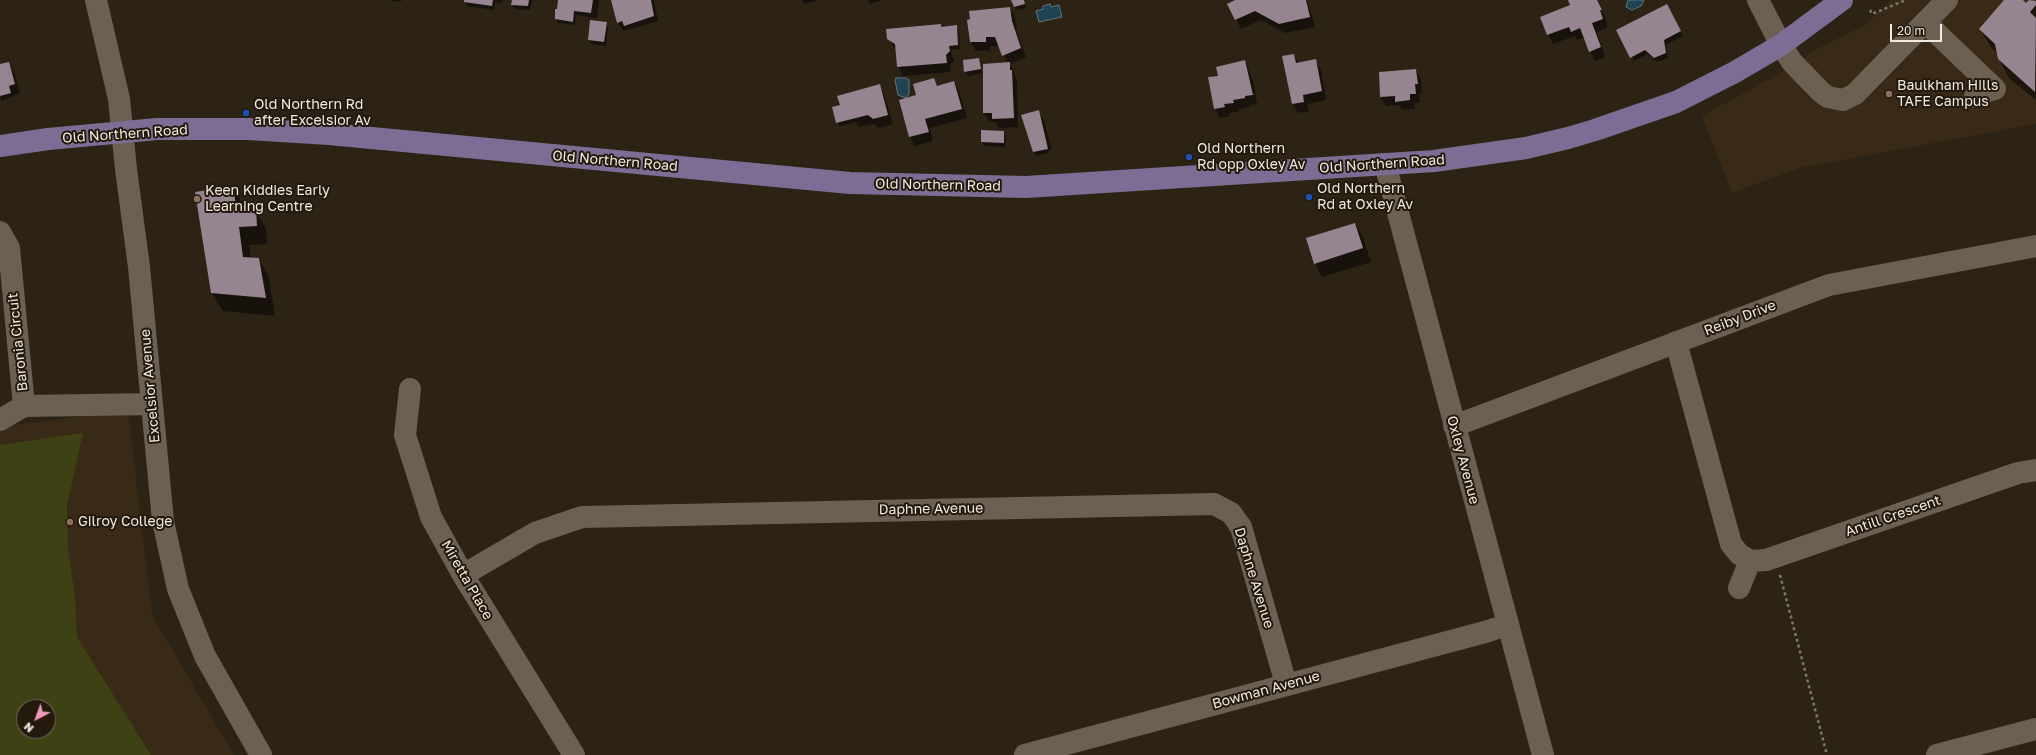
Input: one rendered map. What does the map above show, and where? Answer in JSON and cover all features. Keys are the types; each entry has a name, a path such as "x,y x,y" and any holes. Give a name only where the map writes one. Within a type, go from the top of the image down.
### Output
{"main road":[{"name":"Old Northern Road","path":"0,146 48,139 157,128 248,129 329,134 850,182 1026,187 1434,161 1519,149 1595,130 1649,112 1694,93 1735,72 1781,45 1842,0"}],"street":[{"name":"Excelsior Avenue","path":"96,0 119,99 126,169 139,267 163,521 178,588 205,656 261,755"},
{"path":"1758,0 1781,45 1813,86 1828,97 1843,100 1856,94 1947,0"},
{"path":"1926,22 1996,89 1979,93 1975,97"},
{"name":"Oxley Avenue","path":"1384,164 1507,625 1544,755"},
{"name":"Baronia Circuit","path":"0,232 8,248 24,406"},
{"name":"Reiby Drive","path":"1454,426 1829,285 2036,246"},
{"path":"1676,342 1731,544 1739,554 1750,561 1739,588"},
{"name":"Miretta Place","path":"410,389 405,435 431,517 463,575 574,755"},
{"path":"0,420 24,406 152,404"},
{"name":"Antill Crescent","path":"1750,561 1758,562 1775,557 2018,473 2036,470"},
{"name":"Daphne Avenue","path":"463,575 535,533 582,517 1214,504 1231,513 1241,527 1286,684"},
{"name":"Bowman Avenue","path":"1025,755 1507,625"},
{"path":"1937,755 2036,729"}],"path":[{"path":"1870,10 1872,14 1906,0"},
{"path":"1775,557 1827,755"}],"shaded area":[{"name":"Baulkham Hills TAFE Campus","path":"1891,0 2036,0 2036,124 1800,168 1732,193 1702,116 1780,73 1817,49 1865,25"},
{"name":"Gilroy College","path":"128,411 152,615 234,755 0,755 0,429 7,426"}],"green space":[{"path":"83,433 67,505 68,550 75,596 77,637 151,755 0,755 0,445"}],"water":[{"path":"1628,0 1644,0 1641,6 1632,10 1626,7"},
{"path":"1050,4 1051,7 1059,5 1062,17 1039,22 1036,11 1043,9 1043,6"},
{"path":"896,78 906,78 909,80 909,94 906,98 898,95 895,80"}],"building":[{"path":"464,0 493,0 492,6 464,2"},
{"path":"512,0 529,0 528,6 511,5"},
{"path":"558,0 593,0 591,13 574,11 573,22 555,19 555,9 557,9"},
{"path":"611,0 651,0 654,16 624,26 622,21 617,23"},
{"path":"1011,0 1024,0 1025,4 1014,7"},
{"path":"1235,0 1306,0 1310,17 1279,24 1255,11 1235,20 1227,4"},
{"path":"1568,0 1597,0 1602,10 1600,10 1603,19 1592,23 1601,47 1589,52 1580,28 1571,32 1569,27 1547,35 1540,17 1570,5"},
{"path":"2004,0 2023,0 2026,3 2029,0 2036,1 2036,5 2030,12 2036,18 2035,92 1998,59 1995,44 1979,29"},
{"path":"1667,4 1681,31 1664,40 1666,53 1654,58 1645,50 1630,58 1616,30"},
{"path":"1010,7 1012,21 1021,48 1002,56 995,37 986,37 986,42 970,42 967,20 970,19 969,11"},
{"path":"590,20 607,22 604,42 588,40"},
{"path":"941,24 941,27 957,25 958,45 949,46 950,51 946,55 947,63 897,67 895,44 887,39 886,29"},
{"path":"1294,54 1296,63 1316,59 1322,91 1303,95 1304,102 1292,104 1282,56"},
{"path":"979,58 981,69 964,72 963,60"},
{"path":"1245,60 1253,95 1233,100 1234,103 1224,104 1225,107 1214,109 1208,77 1218,76 1216,67"},
{"path":"9,62 15,84 9,86 11,93 0,96 0,64"},
{"path":"1010,62 1010,70 1012,70 1014,118 992,119 992,113 983,113 983,64"},
{"path":"1416,69 1418,84 1415,84 1416,94 1410,94 1410,100 1395,102 1395,96 1380,97 1379,72"},
{"path":"934,78 937,86 954,81 962,109 925,119 929,132 909,137 899,100 916,95 913,84"},
{"path":"880,84 888,115 873,119 868,115 836,123 832,107 840,105 837,96"},
{"path":"1039,110 1048,149 1033,152 1021,115"},
{"path":"981,130 1004,131 1004,143 981,142"},
{"path":"233,186 237,212 256,209 257,226 239,227 243,257 259,258 266,298 211,293 195,192"},
{"path":"1355,223 1363,248 1314,264 1306,238"}],"place":[{"name":"Baulkham Hills TAFE Campus","path":"1889,94"},
{"name":"Old Northern Rd after Excelsior Av","path":"246,113"},
{"name":"Old Northern Rd opp Oxley Av","path":"1189,157"},
{"name":"Old Northern Rd at Oxley Av","path":"1309,197"},
{"name":"Keen Kiddies Early Learning Centre","path":"197,199"},
{"name":"Gilroy College","path":"70,522"}]}
